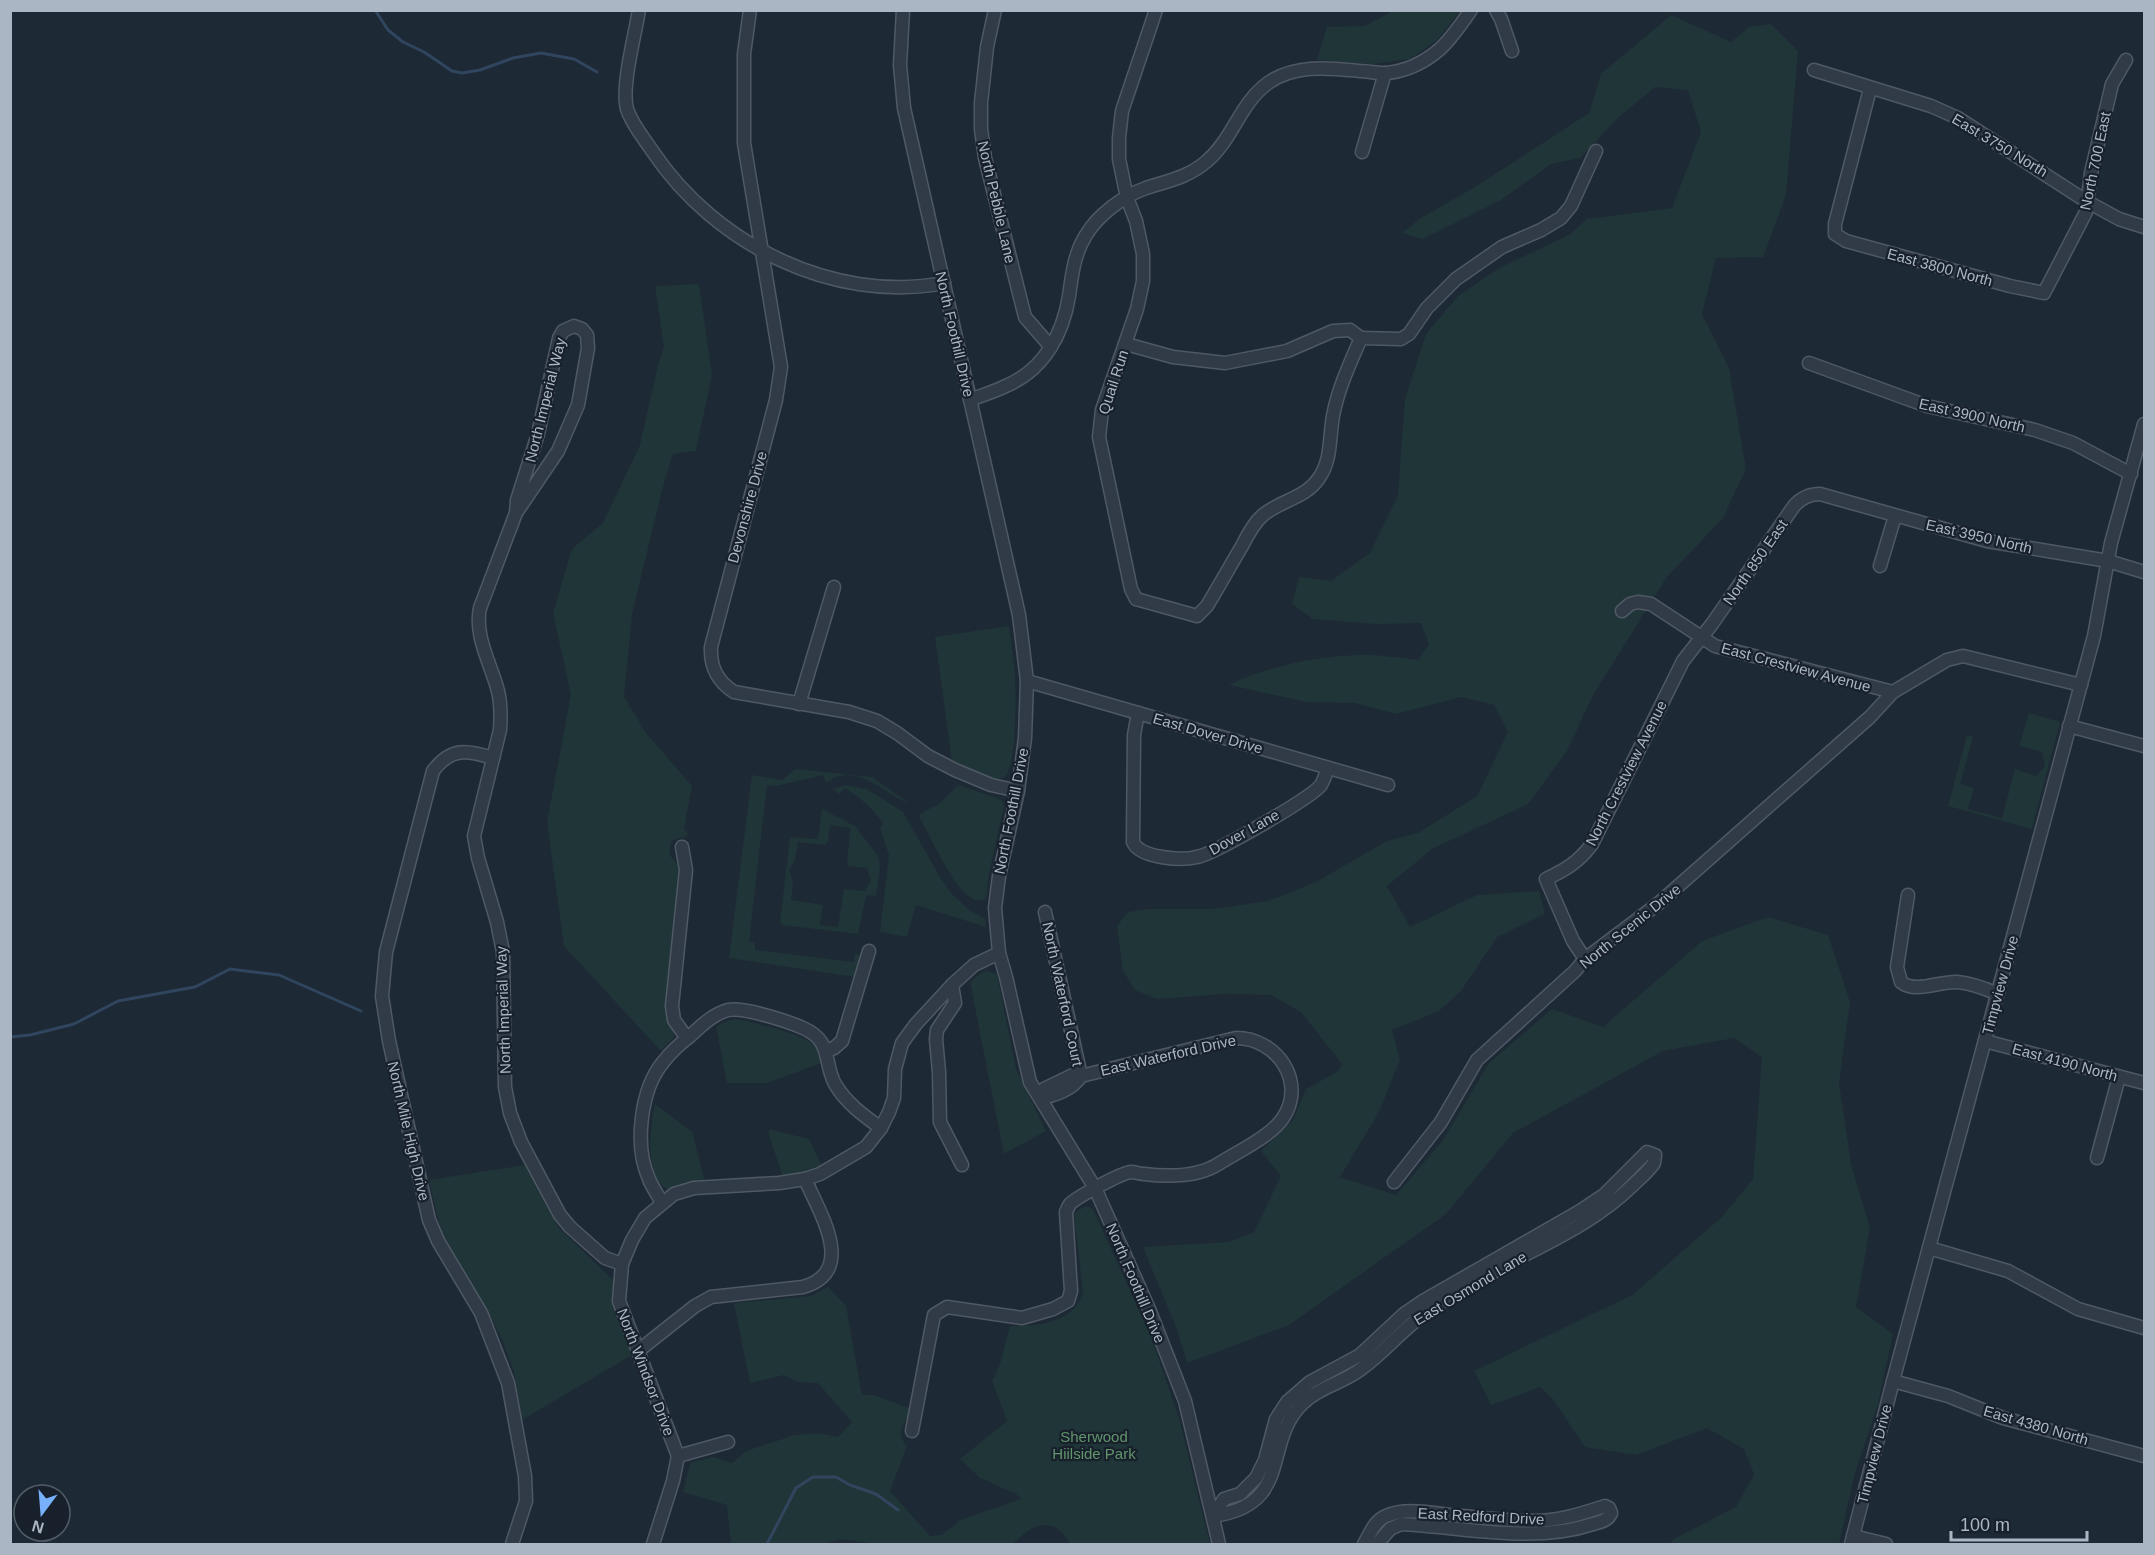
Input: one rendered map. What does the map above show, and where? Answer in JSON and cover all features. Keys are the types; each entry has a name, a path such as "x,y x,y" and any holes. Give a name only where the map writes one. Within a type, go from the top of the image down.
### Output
{"street":[{"path":"639,10 625,90 627,109 664,168 684,191 727,228 793,267 859,283 918,288 944,283"},
{"name":"Devonshire Drive","path":"750,10 744,54 744,143 760,249 779,351 780,384 711,647 711,663 719,680 734,692 849,712 877,721 928,756 955,771 991,785 1018,790"},
{"name":"North Foothill Drive","path":"903,10 900,65 904,108 1019,615 1028,681 1025,738 1018,790 999,876 995,908 999,953 1030,1082 1095,1188 1149,1309 1185,1401 1219,1545"},
{"name":"North Pebble Lane","path":"995,10 987,47 981,103 981,129 985,158 1025,317 1051,347"},
{"name":"Quail Run","path":"1156,10 1122,111 1119,138 1119,159 1127,198 1136,220 1143,254 1143,281 1126,344 1102,410 1099,437 1131,589 1136,599 1197,616 1207,606 1261,516 1277,505 1294,499 1319,478 1327,462 1331,445 1332,418 1338,393 1361,338"},
{"path":"970,400 1019,380 1042,359 1058,338 1066,313 1074,260 1086,235 1105,214 1143,189 1182,178 1206,162 1225,142 1252,97 1275,79 1297,70 1319,68 1385,74 1403,69 1426,59 1450,39 1471,10"},
{"path":"1496,10 1512,51"},
{"name":"North 700 East","path":"2044,293 2086,212 2086,201 2112,84 2126,60"},
{"name":"East 3750 North","path":"1814,70 1931,106 1958,118 2086,201 2119,219 2145,227"},
{"path":"1362,152 1385,74"},
{"name":"East 3800 North","path":"1870,89 1834,224 1835,234 1846,241 2010,286 2044,293"},
{"path":"1126,344 1173,357 1225,363 1287,351 1333,331 1350,330 1361,338 1401,339 1409,334 1427,308 1456,279 1502,247 1541,230 1561,218 1571,206 1596,151"},
{"name":"North Imperial Way","path":"516,513 558,451 578,405 588,348 587,335 582,329 574,326 563,331 559,338 538,434 519,493 516,513 478,618 480,634 500,703 500,730 474,836 503,952 505,1087 510,1113 521,1142 560,1215 605,1258 622,1264"},
{"name":"East 3900 North","path":"1809,363 1927,406 2036,430 2073,443 2131,474"},
{"name":"Timpview Drive","path":"1852,1540 2094,636 2111,543 2145,424"},
{"name":"East 3950 North","path":"1816,494 1987,541 2108,561 2145,572"},
{"name":"North 850 East","path":"1700,637 1794,506 1801,500 1816,494"},
{"path":"1880,566 1895,516"},
{"path":"799,704 834,586"},
{"name":"East Crestview Avenue","path":"1622,611 1630,604 1638,602 1651,604 1715,646 1893,692"},
{"name":"North Crestview Avenue","path":"1585,959 1573,940 1546,879 1571,867 1592,844 1683,661 1700,637"},
{"name":"North Scenic Drive","path":"1394,1182 1441,1122 1477,1060 1575,971 1585,959 1659,903 1710,859 1870,717 1893,692 1947,660 1963,656 2080,685"},
{"name":"East Dover Drive","path":"1028,681 1388,785"},
{"name":"Dover Lane","path":"1138,713 1134,735 1133,842 1136,848 1143,852 1173,858 1198,857 1225,845 1309,795 1321,784 1328,768"},
{"path":"2069,726 2145,746"},
{"name":"North Mile High Drive","path":"493,758 472,751 456,753 441,759 433,771 386,952 382,996 388,1041 429,1220 438,1241 481,1313 508,1383 525,1476 526,1501 512,1545"},
{"path":"682,847 686,870 672,1006 674,1020 687,1038"},
{"path":"1908,896 1897,967 1901,982 1908,986 1922,987 1940,982 1957,982 1975,985 1998,994"},
{"name":"North Waterford Court","path":"1045,912 1081,1076"},
{"path":"827,1051 842,1041 869,951"},
{"name":"North Windsor Drive","path":"654,1545 678,1456 619,1301 622,1264 632,1240 645,1218 674,1194 694,1188 779,1183 805,1179 820,1174 866,1147 881,1128 894,1098 895,1070 902,1043 916,1024 952,985 974,965 999,953"},
{"path":"952,985 955,1003 937,1030 940,1122 962,1164"},
{"path":"662,1203 648,1178 643,1158 641,1123 648,1090 662,1062 687,1038 712,1018 727,1010 740,1010 803,1028 816,1035 827,1051 834,1082 844,1098 881,1128"},
{"name":"East Waterford Drive","path":"1040,1098 1044,1089 1072,1075 1081,1076 1236,1038 1245,1038 1265,1045 1282,1059 1289,1075 1291,1094 1290,1105 1276,1127 1216,1166 1205,1170 1175,1175 1144,1174 1115,1185 1095,1188"},
{"name":"East 4190 North","path":"1985,1041 2145,1083"},
{"path":"2097,1158 2119,1077"},
{"name":"East Osmond Lane","path":"1213,1516 1224,1499 1248,1496 1262,1467 1273,1428 1287,1402 1301,1388 1376,1348 1432,1308 1614,1204 1650,1169 1655,1155 1647,1152 1643,1154 1628,1173 1604,1195 1404,1314 1376,1348"},
{"path":"638,1351 695,1306 711,1297 803,1287 823,1275 831,1261 832,1245 805,1179"},
{"path":"912,1431 934,1315 947,1307 1022,1318 1053,1309 1068,1301 1071,1291 1066,1212 1070,1204 1095,1188"},
{"path":"1929,1248 2008,1270 2078,1309 2145,1328"},
{"name":"East 4380 North","path":"1893,1381 1948,1396 2003,1418 2145,1456"},
{"path":"678,1456 728,1442"},
{"name":"East Redford Drive","path":"1377,1545 1390,1529 1401,1524 1506,1532 1543,1534 1569,1531 1607,1520 1611,1513 1605,1506 1578,1515 1506,1532"},
{"name":"East Redford Drive","path":"1364,1545 1380,1519 1395,1513 1424,1512 1493,1518 1506,1532"},
{"path":"1492,1545 1493,1518"},
{"path":"1852,1540 1886,1545"}],"green space":[{"path":"1393,11 1460,11 1437,40 1410,59 1373,64 1317,60 1327,27 1365,26"},
{"path":"1671,15 1731,42 1749,27 1771,24 1798,51 1786,195 1763,257 1716,258 1702,314 1729,368 1746,469 1723,518 1666,578 1593,695 1567,751 1528,804 1432,849 1387,886 1410,927 1477,895 1539,891 1545,914 1497,937 1461,991 1439,1011 1392,1030 1400,1060 1379,1112 1340,1177 1396,1195 1443,1140 1489,1063 1552,1009 1603,1027 1702,941 1768,917 1828,935 1850,1002 1839,1083 1851,1164 1870,1228 1856,1307 1893,1334 1878,1404 1855,1473 1839,1544 1670,1544 1672,1540 1736,1507 1754,1474 1744,1449 1707,1428 1636,1455 1585,1447 1553,1399 1540,1387 1491,1405 1474,1371 1632,1295 1722,1217 1753,1179 1762,1057 1734,1038 1663,1051 1513,1133 1446,1214 1289,1325 1187,1363 1177,1330 1143,1247 1229,1242 1254,1232 1281,1176 1261,1151 1293,1120 1306,1089 1337,1072 1342,1064 1301,1012 1271,995 1226,994 1156,999 1135,990 1123,971 1117,926 1128,912 1150,909 1213,909 1268,901 1316,882 1387,841 1418,833 1477,796 1508,732 1494,705 1461,697 1396,714 1355,703 1306,702 1229,685 1275,668 1324,658 1365,655 1418,660 1429,644 1421,623 1376,624 1313,619 1292,604 1299,577 1331,581 1370,553 1398,495 1405,399 1426,334 1458,296 1499,268 1569,235 1587,219 1672,208 1701,132 1688,90 1655,87 1618,118 1580,158 1551,164 1501,200 1423,239 1402,233 1421,218 1475,187 1589,113 1601,74"},
{"path":"699,284 712,374 696,451 673,454 662,490 632,614 624,697 646,733 692,786 684,829 688,833 686,837 673,840 669,851 682,873 667,1006 667,1020 675,1036 661,1051 564,946 547,822 571,695 553,613 572,549 603,523 640,445 664,347 655,286"},
{"path":"1009,626 1015,685 1013,747 1008,772 1004,777 992,779 985,778 952,762 935,637"},
{"path":"2029,713 2060,722 2032,829 1948,806 1967,735 1973,737 1960,784 1974,788 1968,809 2002,818 2015,769 2036,776 2045,766 2042,752 2019,746"},
{"path":"795,769 872,777 910,804 870,781 848,775 837,777 826,783 823,775 776,786 767,785 749,941 755,943 755,950 854,962 855,954 860,955 855,977 729,958 752,775 782,780"},
{"path":"845,785 867,789 903,812 941,879 952,894 969,910 985,919 986,927 916,905 907,937 880,932 889,855 880,828 883,823 851,792 845,788 839,794 833,789"},
{"path":"958,785 998,798 1004,807 989,873 986,899 982,900 973,899 965,894 958,885 919,817 920,814 940,803"},
{"path":"822,809 855,826 878,856 880,867 876,896 866,895 858,934 782,925 780,922 790,837 818,839","holes":["830,825 850,828 847,866 867,868 871,880 865,891 844,889 838,927 820,925 823,905 791,900 793,882 789,870 795,860 798,842 825,845 826,842 828,843"]},
{"path":"988,971 997,974 1016,1069 1046,1131 1004,1154 970,982"},
{"path":"735,1019 801,1037 815,1046 821,1063 768,1083 727,1083 716,1027"},
{"path":"655,1104 692,1132 705,1181 689,1183 672,1191 663,1186 656,1177 651,1153 651,1126"},
{"path":"769,1129 809,1139 822,1166 799,1174 783,1176 770,1139"},
{"path":"525,1165 558,1227 613,1280 615,1308 632,1355 522,1420 514,1372 502,1339 485,1306 442,1236 429,1180"},
{"name":"Sherwood Hiilside Park","path":"1086,1206 1093,1209 1151,1337 1179,1418 1210,1544 1070,1544 1057,1529 1043,1525 1028,1531 1013,1544 877,1544 842,1539 824,1544 731,1544 727,1505 683,1492 692,1462 713,1457 732,1463 746,1451 795,1435 819,1433 838,1437 852,1422 818,1383 798,1382 784,1375 750,1383 734,1303 811,1296 828,1287 846,1306 862,1395 874,1395 911,1409 901,1432 907,1446 890,1491 930,1536 942,1535 960,1520 1021,1499 1016,1494 980,1478 960,1459 1007,1421 992,1381 1000,1364 1010,1326 1054,1321 1072,1310 1079,1302 1083,1292 1074,1215"}],"waterway":[{"path":"375,10 388,30 403,42 424,52 452,71 462,73 480,70 513,58 541,53 574,59 597,72"},
{"path":"10,1037 30,1035 74,1024 118,1001 195,987 230,969 279,975 361,1011"},
{"path":"767,1544 796,1488 813,1477 836,1477 850,1485 876,1494 898,1510"}]}
